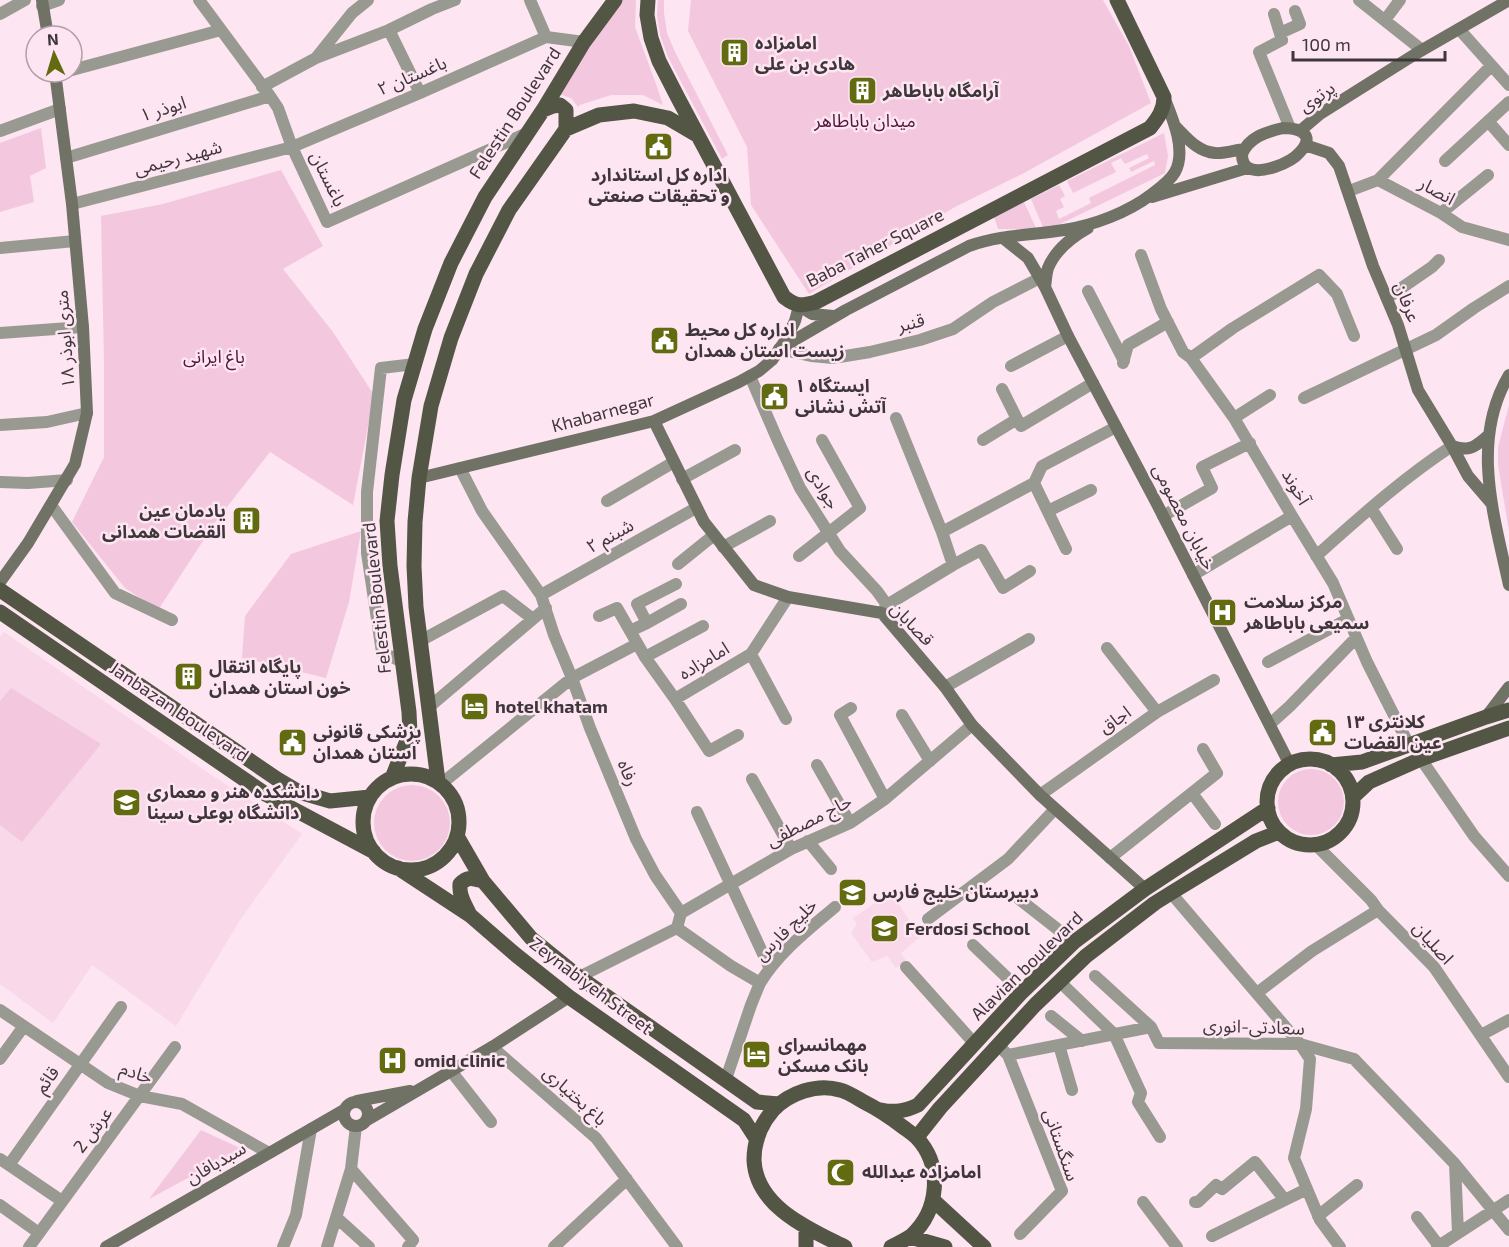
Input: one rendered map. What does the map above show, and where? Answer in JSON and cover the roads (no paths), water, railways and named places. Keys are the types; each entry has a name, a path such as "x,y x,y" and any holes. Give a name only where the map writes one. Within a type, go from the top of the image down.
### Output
{"main road":[{"name":"Felestin Boulevard","path":"392,778 410,733 390,566 387,520 404,400 414,364 451,262 485,197 543,110 584,42 615,0"},
{"name":"Baba Taher Square","path":"648,0 647,15 651,38 659,61 784,297 792,304 799,306 816,302 1150,128 1164,105 1164,97"},
{"path":"1117,0 1164,97"},
{"path":"543,110 560,105 566,110 566,129"},
{"path":"440,783 416,607 415,522 430,406 451,338 476,274 509,210 566,129 599,115 634,111 669,118 698,136"},
{"name":"Janbazan Boulevard","path":"4,593 276,780 299,792 330,801 370,797"},
{"name":"Janbazan Boulevard","path":"2,617 267,795 374,852"},
{"path":"1331,765 1362,762 1509,710"},
{"path":"1353,797 1369,782 1421,759 1509,728"},
{"path":"1305,760 1318,760 1331,765 1342,773 1353,797 1353,811 1348,823 1340,834 1316,845 1290,840 1279,832 1271,821 1268,794 1273,782 1281,771 1305,760"},
{"path":"407,774 422,775 440,783 451,795 457,808 459,822 457,836 451,849 440,860 427,867 413,870 398,868 385,862 374,852 366,839 363,825 364,810 370,797 380,785 392,778 407,774"},
{"name":"Alavian boulevard","path":"881,1110 893,1112 918,1105 1022,992 1076,941 1145,889 1268,808"},
{"name":"Alavian boulevard","path":"917,1137 940,1108 1003,1050 1035,1005 1091,952 1155,903 1256,842 1279,832"},
{"name":"Zeynabiyeh Street","path":"457,836 483,881 531,938 579,977 757,1102 779,1104"},
{"name":"Zeynabiyeh Street","path":"398,868 471,916 569,997 744,1120 756,1140"},
{"path":"471,916 461,897 459,884 471,878 483,881"},
{"path":"1076,941 1091,952"},
{"path":"845,1247 806,1227 769,1200 759,1182 754,1161 756,1140 765,1120 779,1104 798,1093 819,1088 840,1090 881,1110 917,1137 929,1156 935,1177 933,1200 925,1220 910,1237 891,1247"},
{"path":"730,1110 738,1105 743,1092"},
{"path":"933,1200 984,1247"},
{"path":"806,1227 806,1247"},
{"path":"910,1237 945,1247"}],"street":[{"path":"0,14 25,0"},
{"path":"46,24 42,3 59,0"},
{"name":"باغستان","path":"199,0 278,108 292,147 327,222 527,133"},
{"path":"316,58 352,13 368,0"},
{"name":"ابوذر ۱","path":"66,158 266,91 316,58 388,30 429,5 455,0"},
{"path":"530,0 546,37 584,42"},
{"path":"1359,0 1422,50"},
{"path":"1385,20 1400,0"},
{"name":"پرتوی","path":"1244,149 1257,136 1269,131 1295,129 1422,50 1509,0"},
{"path":"1280,33 1300,24 1295,11"},
{"path":"1274,14 1282,40 1259,52 1295,129"},
{"path":"1459,29 1509,85"},
{"path":"84,67 221,30"},
{"path":"388,30 420,93"},
{"name":"باغستان ۲","path":"292,147 546,37"},
{"path":"1349,190 1378,180 1491,66"},
{"name":"۱۸ متری ابوذر","path":"0,582 28,543 75,464 87,413 83,327 59,84"},
{"path":"1145,199 1164,185 1175,171 1179,148 1176,127 1164,97"},
{"path":"1445,161 1509,102"},
{"path":"0,131 60,109"},
{"path":"1488,121 1509,146"},
{"path":"1176,127 1193,144 1204,150 1216,153 1244,149 1242,160 1247,168"},
{"name":"پرتوی","path":"1295,129 1306,136 1305,145"},
{"path":"1042,283 1048,268 1061,248 1102,220 1145,199 1247,168 1266,169 1287,162 1300,153 1305,145"},
{"name":"عرفان","path":"1305,145 1329,153 1339,166 1373,266 1398,325 1418,390 1468,476 1492,504"},
{"name":"شهید رحیمی","path":"72,204 292,147"},
{"path":"1441,213 1488,175"},
{"name":"انصار","path":"1378,180 1441,213 1462,227 1509,240"},
{"name":"Khabarnegar","path":"779,348 834,316 969,246 986,240 1066,230 1102,220"},
{"path":"1003,238 1028,258 1042,283"},
{"path":"0,249 75,242"},
{"name":"آخوند","path":"1141,255 1161,309 1183,352 1191,358 1234,418 1333,583 1356,638 1409,745"},
{"path":"1387,298 1439,260"},
{"path":"1191,358 1233,328 1318,275 1337,294 1354,336"},
{"name":"خیابان معصومی","path":"1042,283 1290,765"},
{"name":"قنبر","path":"779,348 811,356 833,358 920,340 953,329 993,302 1042,283"},
{"path":"1304,398 1436,335 1509,286"},
{"path":"1088,291 1121,364 1128,345 1168,322"},
{"path":"799,306 812,314 834,316"},
{"name":"Khabarnegar","path":"419,478 654,421 759,371 772,360 795,321 799,306"},
{"path":"0,333 83,327"},
{"path":"1011,366 1068,336"},
{"path":"402,662 382,652 368,553 367,492 381,368 414,364"},
{"path":"1509,375 1494,411 1487,461 1492,504 1509,585"},
{"name":"جوادی","path":"750,376 800,488 840,551 877,591 884,609"},
{"path":"1002,389 1021,426 1093,383"},
{"path":"1234,418 1270,395"},
{"path":"0,425 47,422 87,413"},
{"path":"896,418 953,565"},
{"path":"983,440 1017,418"},
{"name":"قصابان","path":"654,421 704,522 754,585 788,597 884,609 972,725 1040,795 1145,889"},
{"path":"942,532 1034,483 1042,466 1116,427"},
{"path":"1316,556 1427,462 1452,446 1462,449 1474,447 1489,435"},
{"path":"799,556 860,508 822,440"},
{"path":"1163,516 1212,488 1202,467 1250,443"},
{"path":"682,479 735,450"},
{"path":"607,501 674,462"},
{"name":"رفاه","path":"460,468 482,511 541,595 590,728 636,839 655,875 681,913"},
{"path":"0,482 28,483 66,480"},
{"path":"1034,483 1066,549"},
{"path":"1048,511 1091,490"},
{"path":"51,506 115,593 172,620"},
{"name":"شبنم ۲","path":"541,595 696,508"},
{"path":"1371,508 1397,549"},
{"path":"1193,575 1292,516"},
{"path":"723,547 770,521"},
{"path":"678,564 714,535"},
{"path":"884,609 981,550 1003,588 1030,571"},
{"path":"646,623 637,604 676,584"},
{"path":"420,641 503,596 533,619"},
{"name":"امامزاده","path":"599,616 617,608 645,657 675,699 752,654 788,597"},
{"path":"630,631 681,604"},
{"path":"428,708 546,608"},
{"path":"1268,662 1348,619"},
{"path":"645,657 703,626"},
{"path":"1270,724 1356,638"},
{"path":"945,687 1029,639"},
{"path":"440,783 572,678 638,644"},
{"path":"1107,648 1157,712"},
{"path":"752,654 786,719"},
{"name":"اجاق","path":"1040,795 1157,712 1214,680"},
{"path":"1486,717 1509,687"},
{"path":"675,699 709,751 738,735"},
{"path":"851,708 840,715 885,799"},
{"path":"902,714 930,761"},
{"name":"حاج مصطفی","path":"681,913 791,849 850,823 885,799 972,725"},
{"path":"1110,858 1217,773 1203,749"},
{"path":"1421,759 1474,836 1509,876"},
{"path":"818,765 850,823"},
{"path":"752,779 791,849"},
{"path":"1192,793 1215,824"},
{"path":"928,920 1008,859 1055,809"},
{"path":"697,812 770,969"},
{"path":"808,841 831,869"},
{"name":"اصلیان","path":"1316,845 1434,967 1509,1077"},
{"path":"1171,893 1300,1044 1310,1059 1306,1109 1293,1158 1318,1216 1340,1247"},
{"name":"خلیج فارس","path":"677,928 702,947 760,983 785,951 835,907"},
{"path":"1023,907 1076,941"},
{"path":"1257,993 1312,951 1378,910"},
{"path":"579,977 677,928 681,913"},
{"path":"973,945 1022,992"},
{"path":"906,967 974,1043"},
{"path":"1095,976 1151,1027"},
{"path":"1059,981 1114,1034 1141,1093 1138,1102 1160,1137"},
{"path":"726,1079 760,983"},
{"path":"420,1089 354,1101 344,1110 346,1121 352,1125 361,1123 420,1089 492,1047 569,997"},
{"name":"قائم","path":"4,1162 121,1007"},
{"name":"خادم","path":"0,1010 108,1083 140,1096 182,1104 268,1153"},
{"path":"1050,1016 1082,1041"},
{"path":"1481,1035 1509,1020"},
{"path":"0,1059 24,1026"},
{"path":"1003,1050 1059,1045 1151,1027"},
{"name":"سعادتی-انوری","path":"1151,1027 1160,1043 1300,1044 1354,1059 1455,1164 1509,1230"},
{"path":"1059,1045 1072,1090"},
{"name":"عرش 2","path":"29,1247 175,1047"},
{"name":"باغ بختیاری","path":"492,1047 596,1138 677,1247"},
{"name":"سنگستانی","path":"1003,1050 1062,1191 1020,1234"},
{"path":"451,1071 491,1122"},
{"path":"327,1247 351,1169 361,1123 368,1116 367,1108 357,1101"},
{"name":"سبدبافان","path":"106,1247 344,1110"},
{"path":"283,1247 296,1215 311,1129"},
{"path":"4,1162 62,1201"},
{"path":"1195,1202 1198,1202 1216,1185 1222,1189 1255,1162 1285,1200"},
{"path":"1455,1164 1458,1233"},
{"path":"351,1169 413,1240 408,1247"},
{"path":"554,1247 627,1179"},
{"path":"1318,1216 1357,1185"},
{"path":"1212,1236 1307,1189"},
{"path":"1417,1217 1438,1246 1509,1200"},
{"path":"1143,1202 1177,1247"},
{"path":"0,1205 39,1233"},
{"path":"337,1218 369,1247"}],"place":[{"name":"امامزاده هادی بن علی","path":"734,53"},
{"name":"آرامگاه باباطاهر","path":"862,91"},
{"name":"اداره کل استاندارد و تحقیقات صنعتی","path":"659,146"},
{"name":"اداره کل محیط زیست استان همدان","path":"664,340"},
{"name":"ایستگاه ۱ آتش نشانی","path":"774,396"},
{"name":"یادمان عین القضات همدانی","path":"247,521"},
{"name":"مرکز سلامت سمیعی باباطاهر","path":"1223,612"},
{"name":"پایگاه انتقال خون استان همدان","path":"188,677"},
{"name":"hotel khatam","path":"474,707"},
{"name":"کلانتری ۱۳ عین القضات","path":"1323,732"},
{"name":"پزشکی قانونی استان همدان","path":"292,742"},
{"name":"دانشکده هنر و معماری دانشگاه بوعلی سینا","path":"126,802"},
{"name":"دبیرستان خلیج فارس","path":"852,892"},
{"name":"Ferdosi School","path":"884,929"},
{"name":"مهمانسرای بانک مسکن","path":"757,1055"},
{"name":"omid clinic","path":"393,1061"},
{"name":"امامزاده عبدالله","path":"841,1172"}],"park label":[{"name":"میدان باباطاهر","path":"865,121"},
{"name":"باغ ایرانی","path":"214,357"}]}
